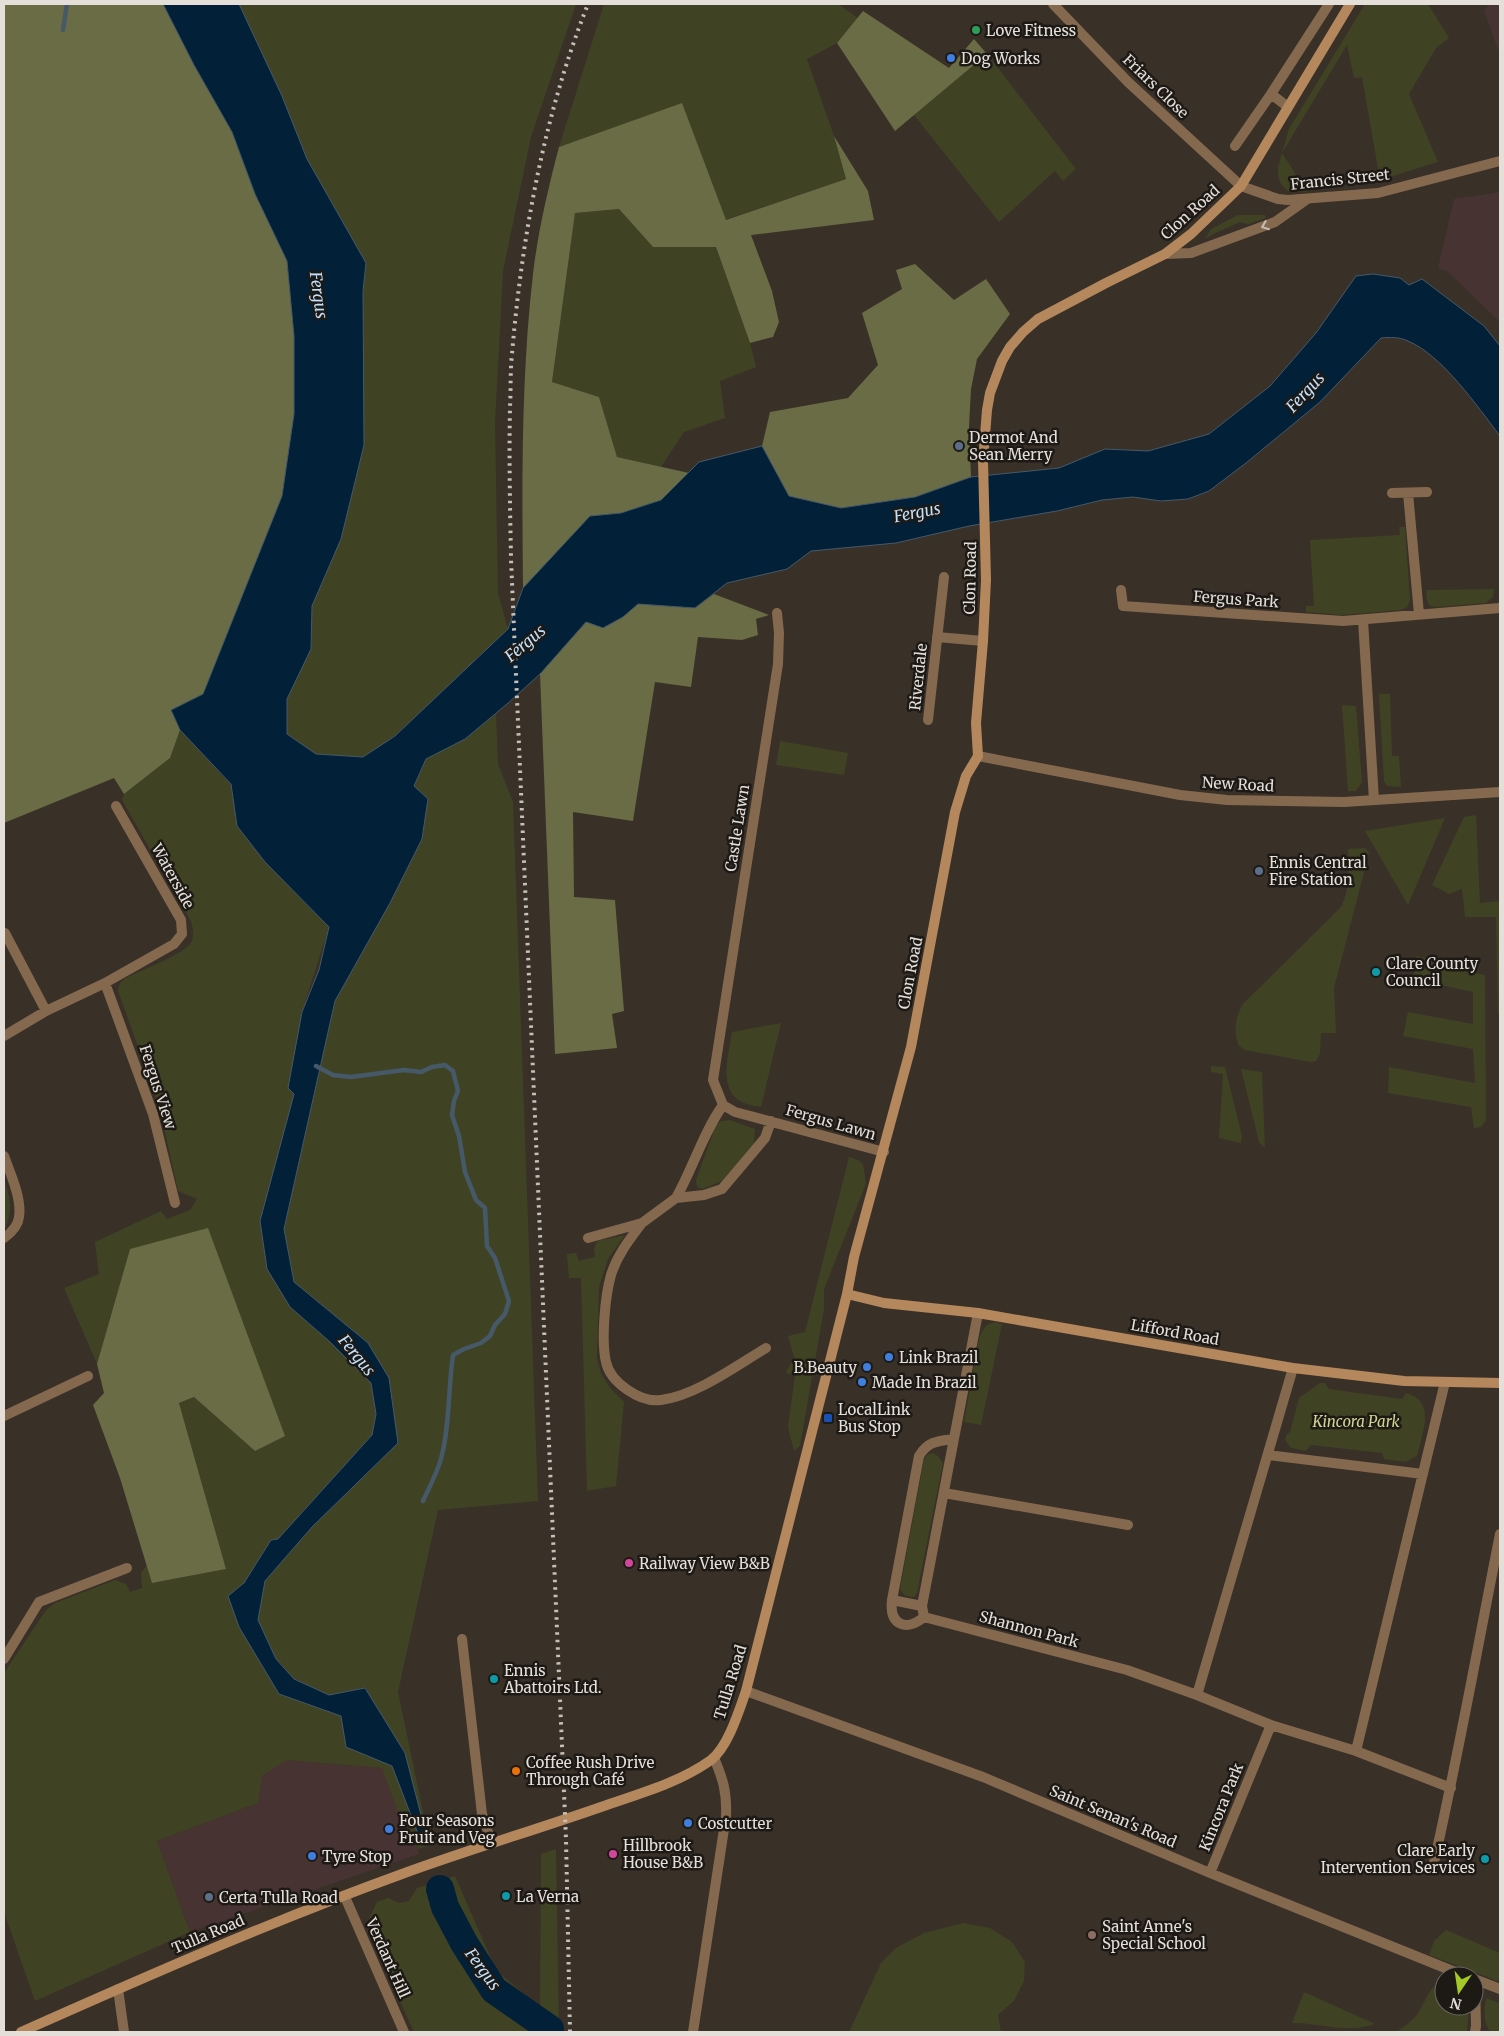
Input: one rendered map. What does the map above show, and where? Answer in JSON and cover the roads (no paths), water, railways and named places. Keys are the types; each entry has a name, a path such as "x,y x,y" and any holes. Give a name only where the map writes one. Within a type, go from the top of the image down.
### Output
{"main road":[{"name":"Clon Road","path":"847,1294 854,1257 911,1047 955,812 966,776 978,756 976,723 983,641 986,537 983,461 990,393 1002,361 1010,347 1038,319 1165,254 1191,234 1241,186 1350,4"},
{"name":"Lifford Road","path":"847,1294 884,1303 978,1313 1293,1368 1404,1381 1500,1383"},
{"name":"Tulla Road","path":"21,2032 209,1949 402,1874 645,1792 697,1769 714,1758 730,1734 746,1691 847,1294"}],"street":[{"name":"Friars Close","path":"1053,4 1128,82 1241,186"},
{"path":"1235,146 1271,94 1328,4"},
{"path":"1271,94 1288,107"},
{"name":"Francis Street","path":"1241,186 1278,199 1306,200 1378,194 1500,161"},
{"path":"1165,254 1191,253 1275,222 1306,200"},
{"path":"1392,494 1427,492"},
{"path":"1408,493 1419,614"},
{"name":"Riverdale","path":"928,720 944,577"},
{"name":"Fergus Park","path":"1121,590 1123,606 1343,622 1500,608"},
{"name":"Castle Lawn","path":"723,1105 713,1080 778,664 779,633 777,614"},
{"path":"1363,620 1374,800"},
{"name":"Riverdale","path":"937,638 983,641"},
{"name":"New Road","path":"978,756 1180,795 1227,800 1344,802 1465,796 1500,792"},
{"name":"Waterside","path":"4,1036 46,1011 105,983 174,944 182,934 181,920 116,806"},
{"path":"5,933 46,1011"},
{"name":"Fergus View","path":"105,983 153,1114 175,1204"},
{"path":"723,1105 712,1119 689,1175 676,1198 642,1223 624,1247 612,1273 605,1299 606,1363 616,1381 630,1392 645,1399 660,1401 688,1393 766,1348"},
{"name":"Fergus Lawn","path":"723,1105 735,1112 884,1152"},
{"name":"Fergus Lawn","path":"676,1198 704,1195 722,1188 765,1138 771,1121"},
{"path":"4,1156 14,1183 19,1217 13,1231 4,1238"},
{"path":"588,1238 642,1223"},
{"path":"954,1439 933,1441 924,1448 919,1456 892,1600 893,1618 898,1623 909,1625 917,1622 923,1611 978,1313"},
{"path":"1293,1368 1197,1695 1271,1725 1356,1751 1451,1788"},
{"path":"4,1416 88,1376"},
{"path":"1356,1751 1445,1382"},
{"path":"1268,1455 1422,1474"},
{"path":"944,1493 1128,1525"},
{"path":"1433,1867 1451,1788 1500,1534"},
{"path":"4,1659 39,1602 127,1568"},
{"name":"Shannon Park","path":"892,1600 923,1611 1126,1670 1197,1695"},
{"path":"462,1639 482,1814 492,1844"},
{"name":"Saint Senan's Road","path":"746,1691 983,1778 1210,1873 1440,1966"},
{"name":"Kincora Park","path":"1210,1873 1271,1725"},
{"path":"693,2032 726,1816 727,1799 724,1780 714,1758"},
{"name":"Verdant Hill","path":"345,1897 404,2032"},
{"path":"1484,1983 1500,1989"},
{"path":"118,1989 124,2032"},
{"path":"1475,2032 1476,2016"}],"water":[{"path":"163,4 239,4 282,96 307,159 366,263 363,291 364,445 341,539 312,606 311,649 287,699 287,734 316,754 363,757 395,736 508,629 523,588 590,516 621,513 661,500 699,462 762,446 789,496 841,508 915,497 971,477 1059,468 1105,449 1148,451 1209,434 1270,386 1316,333 1356,276 1373,274 1400,278 1409,285 1422,279 1484,326 1500,346 1500,436 1458,382 1421,348 1405,340 1381,338 1320,402 1209,491 1188,499 1161,501 1133,497 1102,500 1057,511 969,526 896,543 811,551 787,569 727,583 695,608 638,604 623,617 603,628 586,622 540,674 507,704 465,739 426,759 414,786 428,799 422,839 390,903 335,1001 284,1229 294,1282 368,1343 389,1378 398,1443 312,1527 265,1581 258,1620 276,1659 294,1679 329,1695 365,1688 405,1753 428,1842 422,1844 392,1766 346,1747 341,1716 279,1694 239,1627 228,1596 244,1583 271,1540 278,1539 372,1435 376,1414 371,1383 329,1341 290,1307 267,1269 260,1221 294,1094 288,1088 302,1012 319,970 329,927 265,862 237,826 231,784 180,730 171,710 203,694 282,496 294,414 294,336 287,261 255,194 232,132 194,65"}],"waterway":[{"path":"63,30 67,4"},
{"path":"316,1066 333,1075 351,1077 404,1070 421,1072 432,1067 445,1065 453,1071 458,1091 452,1115 459,1136 465,1172 476,1200 485,1208 487,1246 495,1258 509,1301 505,1314 495,1325 490,1336 481,1343 453,1355 444,1446 437,1470 423,1501"},
{"name":"Fergus","path":"440,1889 445,1907 464,1943 494,1990 550,2029"}],"railway":[{"path":"570,2032 566,1839 511,559 510,426 512,354 516,310 537,176 559,89 588,4"}],"place":[{"name":"Love Fitness","path":"976,30"},
{"name":"Dog Works","path":"951,58"},
{"name":"Dermot And Sean Merry","path":"959,446"},
{"name":"Ennis Central Fire Station","path":"1259,871"},
{"name":"Clare County Council","path":"1376,972"},
{"name":"Link Brazil","path":"889,1357"},
{"name":"B.Beauty","path":"867,1367"},
{"name":"Made In Brazil","path":"862,1382"},
{"name":"LocalLink Bus Stop","path":"828,1418"},
{"name":"Railway View B&B","path":"629,1563"},
{"name":"Ennis Abattoirs Ltd.","path":"494,1679"},
{"name":"Coffee Rush Drive Through Café","path":"516,1771"},
{"name":"Costcutter","path":"688,1823"},
{"name":"Four Seasons Fruit and Veg","path":"389,1829"},
{"name":"Hillbrook House B&B","path":"613,1854"},
{"name":"Tyre Stop","path":"312,1856"},
{"name":"Clare Early Intervention Services","path":"1485,1859"},
{"name":"La Verna","path":"506,1896"},
{"name":"Certa Tulla Road","path":"209,1897"},
{"name":"Saint Anne's Special School","path":"1092,1935"}]}
